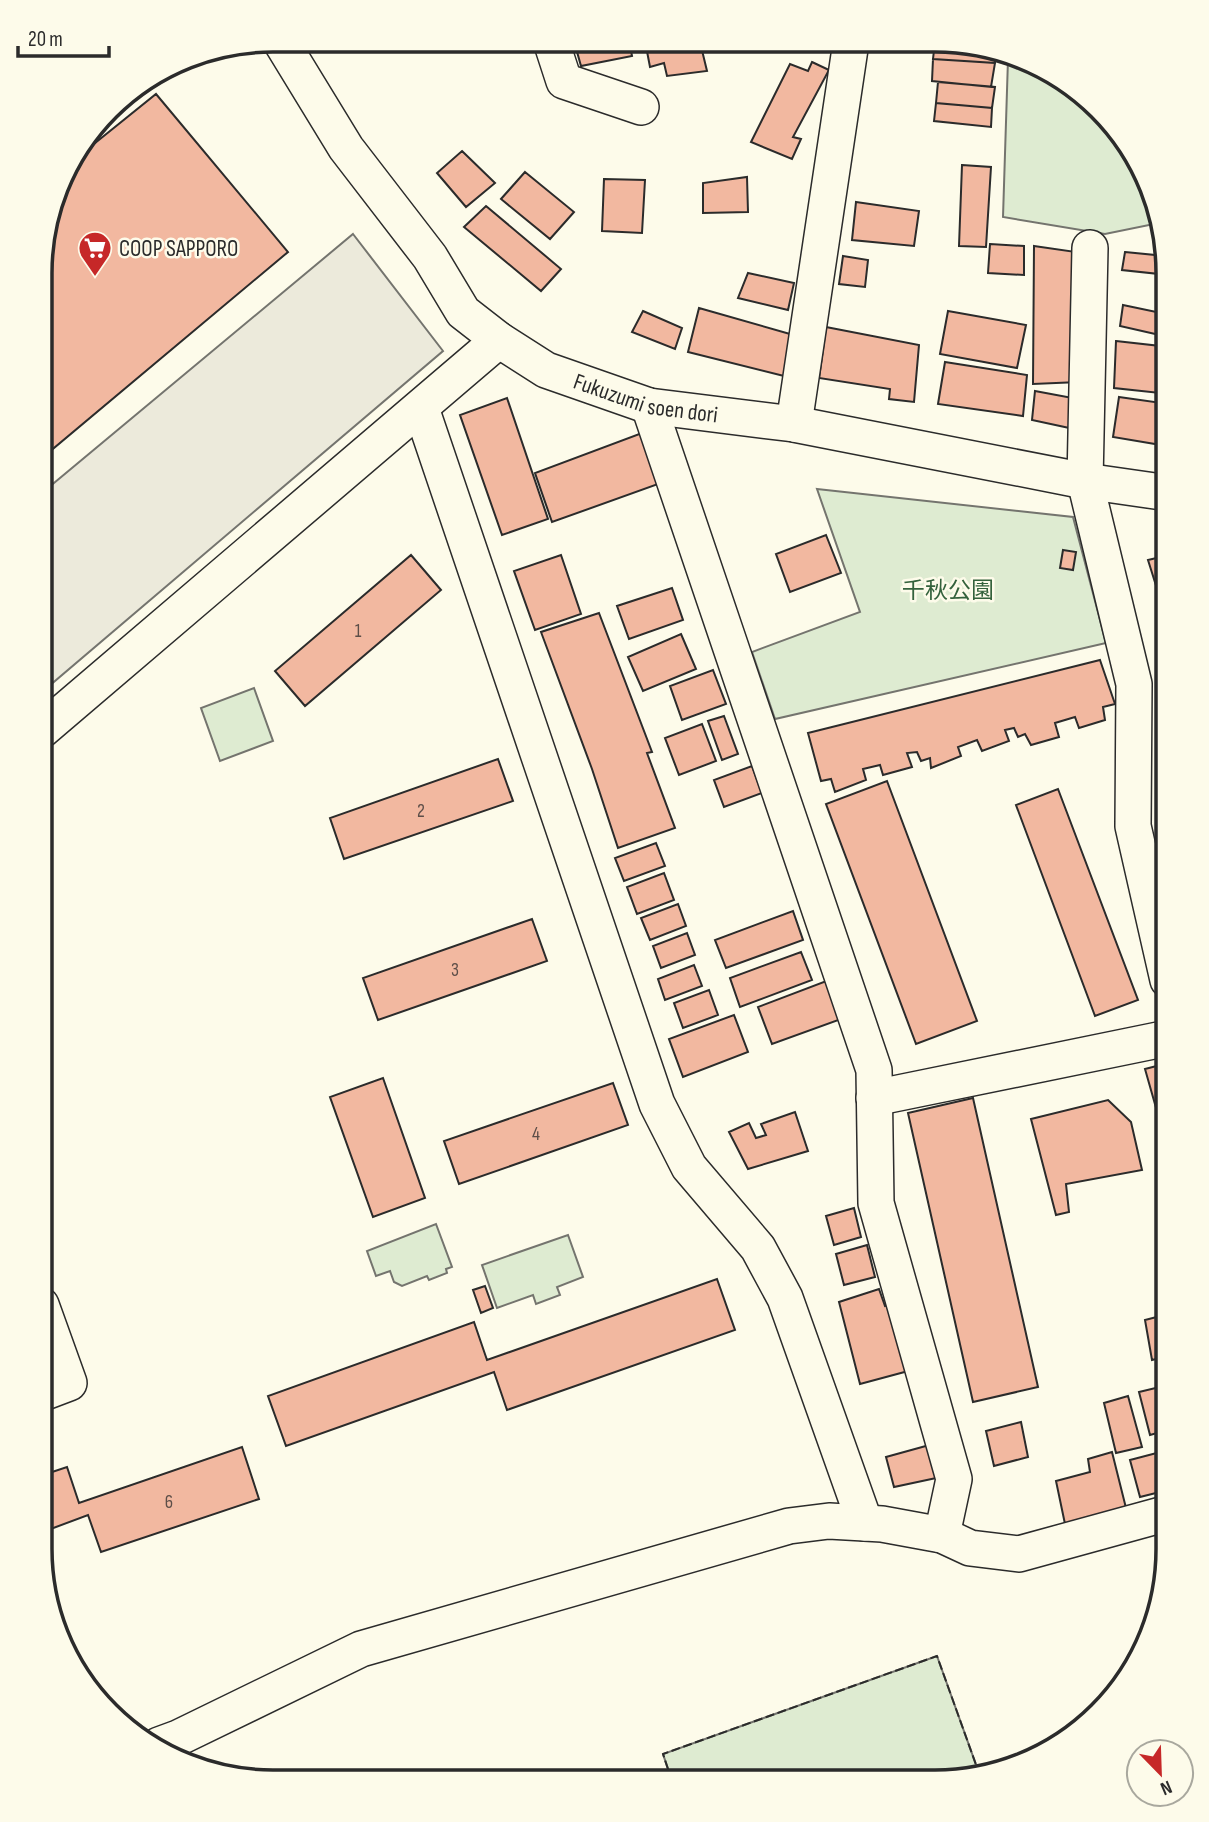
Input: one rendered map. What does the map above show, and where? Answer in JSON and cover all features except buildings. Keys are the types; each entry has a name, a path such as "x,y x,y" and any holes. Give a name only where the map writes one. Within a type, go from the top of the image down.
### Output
{"street":[{"path":"794,424 849,52"},
{"name":"Fukuzumi soen dori","path":"288,53 346,148 430,257 463,312 499,340 546,370 649,406 794,424 1085,481 1156,491"},
{"path":"555,53 564,81 641,107"},
{"path":"1090,248 1085,481 1134,684 1133,826 1156,927"},
{"path":"53,720 499,340"},
{"path":"649,406 874,1070 876,1203 954,1479 942,1535"},
{"path":"421,408 657,1104 689,1167 758,1248 785,1298 865,1523"},
{"path":"874,1097 1156,1040"},
{"path":"53,1338 69,1382 53,1389"},
{"path":"167,1742 361,1649 789,1526 829,1521 865,1523 942,1535 970,1548 1019,1554 1156,1516"}],"green space":[{"path":"1008,65 1046,82 1092,117 1127,163 1140,189 1151,225 1105,234 1003,217"},
{"name":"千秋公園","path":"817,489 1073,517 1106,643 775,719 752,652 860,612"},
{"path":"254,688 273,741 220,761 201,708"},
{"path":"436,1224 452,1267 446,1269 447,1273 429,1280 427,1276 402,1286 394,1282 390,1271 376,1276 367,1251"},
{"path":"568,1235 583,1277 557,1287 560,1295 536,1304 533,1295 497,1308 482,1265"},
{"path":"937,1656 976,1765 936,1770 668,1770 663,1754"}],"shaded area":[{"path":"353,234 443,351 53,683 53,484"}],"fence":[{"path":"668,1770 663,1754 937,1656 976,1765"}],"place":[{"name":"COOP SAPPORO","path":"95,278"}]}
